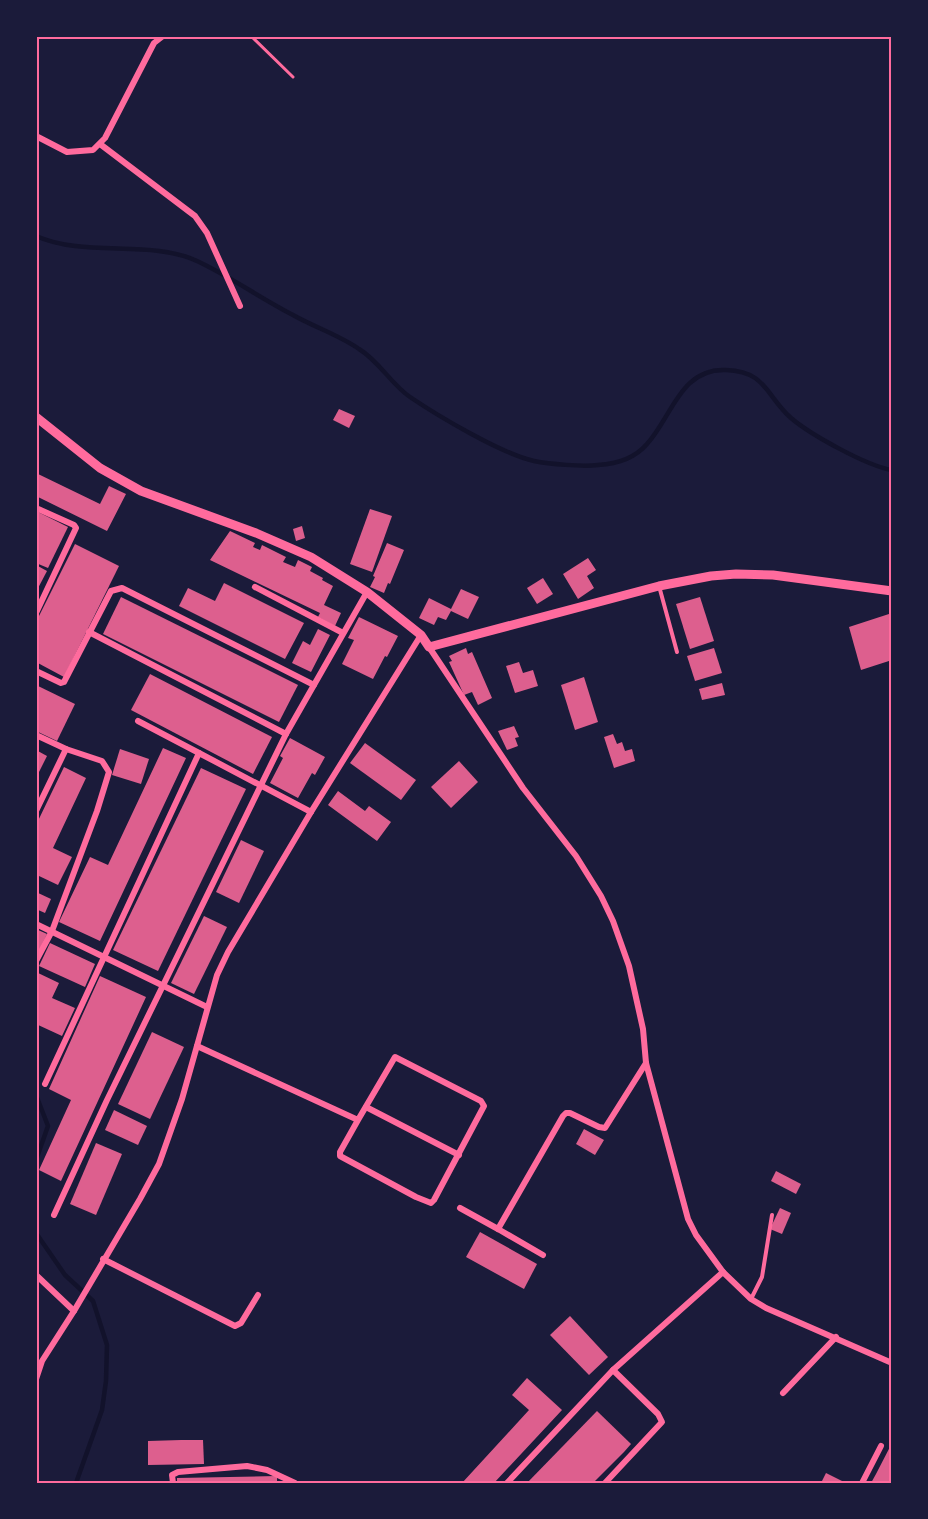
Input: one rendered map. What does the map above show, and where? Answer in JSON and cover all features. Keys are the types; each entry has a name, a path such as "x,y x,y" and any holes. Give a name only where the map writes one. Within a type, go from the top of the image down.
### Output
{"street":[{"path":"36,136 67,152 93,150 100,144 154,43 163,36"},
{"path":"100,144 195,216 207,233 240,306"},
{"path":"36,417 100,468 119,480 158,497 285,544 335,570 421,635 523,788 576,856 614,921 629,966 643,1029 646,1063 688,1219 696,1235 723,1272 751,1299 766,1308 892,1363"},
{"path":"36,508 76,528 36,613"},
{"path":"429,647 658,586 711,576 773,575 892,591"},
{"path":"255,587 343,633"},
{"path":"36,671 63,683 111,591 125,588 314,685"},
{"path":"54,1215 107,1100 286,734 367,592"},
{"path":"89,632 286,734"},
{"path":"36,1379 39,1360 74,1311 159,1164 176,1119 217,975 239,931 310,812 421,635"},
{"path":"138,721 310,812"},
{"path":"36,735 102,762 109,772 101,801 52,932 36,961"},
{"path":"36,811 38,802 66,749"},
{"path":"45,1084 199,753"},
{"path":"36,924 207,1007"},
{"path":"197,1046 358,1120"},
{"path":"394,1058 411,1063 484,1104 434,1200 428,1202 340,1156 358,1120 394,1058"},
{"path":"498,1229 563,1116 570,1113 605,1128 646,1063"},
{"path":"366,1107 459,1155"},
{"path":"460,1208 543,1255"},
{"path":"103,1259 235,1326 241,1323 258,1295"},
{"path":"507,1483 614,1370 723,1272"},
{"path":"36,1275 74,1311"},
{"path":"783,1393 836,1337"},
{"path":"605,1483 662,1422 658,1414 614,1370"},
{"path":"862,1483 881,1446"},
{"path":"173,1483 172,1475 178,1472 248,1466 267,1470 295,1483"}],"lane":[{"path":"658,586 678,652"},
{"path":"751,1299 762,1277 772,1215"}],"path":[{"path":"251,36 293,77"}],"building":[{"path":"339,409 355,416 349,428 333,420"},
{"path":"36,473 100,504 109,486 126,494 107,531 36,496"},
{"path":"370,509 392,516 372,572 350,564"},
{"path":"36,511 68,527 48,568 36,563"},
{"path":"302,526 305,538 296,541 293,529"},
{"path":"230,531 255,543 253,547 260,550 262,545 286,557 283,562 295,567 298,560 312,567 310,571 333,586 324,605 341,613 335,626 318,617 320,613 210,560"},
{"path":"387,543 404,550 384,593 370,587"},
{"path":"75,544 119,566 64,677 36,662 36,622"},
{"path":"588,558 596,570 587,576 594,588 578,599 563,574"},
{"path":"36,565 47,571 36,592"},
{"path":"543,578 553,594 537,604 527,588"},
{"path":"224,583 304,623 285,659 179,606 188,588 215,601"},
{"path":"461,589 479,597 468,619 451,611 446,620 438,617 434,625 419,618 429,598 451,609"},
{"path":"121,597 298,685 279,722 103,634"},
{"path":"700,597 714,641 690,649 676,604"},
{"path":"892,613 892,660 861,670 849,627"},
{"path":"359,617 398,636 373,679 342,664 354,640 348,638"},
{"path":"318,629 330,635 311,672 292,663 303,641 310,645"},
{"path":"466,648 468,654 472,652 492,698 478,705 472,692 464,695 449,662 452,661 449,656"},
{"path":"714,648 722,673 695,681 687,656"},
{"path":"519,662 523,673 533,670 538,686 515,693 506,666"},
{"path":"150,674 272,737 253,774 131,710"},
{"path":"584,677 598,722 575,730 561,685"},
{"path":"722,683 725,695 702,700 699,689"},
{"path":"36,685 75,704 57,741 36,731"},
{"path":"514,726 519,737 515,738 518,746 507,750 498,731"},
{"path":"613,734 617,744 622,742 625,751 632,749 635,761 614,768 604,737"},
{"path":"290,738 325,757 315,775 312,773 298,798 270,783 283,758 280,756"},
{"path":"365,743 416,780 401,800 350,763"},
{"path":"163,748 186,758 100,941 59,922 90,857 108,865"},
{"path":"120,749 149,759 141,784 112,775"},
{"path":"36,750 47,756 36,778"},
{"path":"459,761 478,782 451,808 431,787"},
{"path":"64,767 86,778 53,848 72,857 58,885 39,876 36,882 36,825"},
{"path":"201,768 246,789 158,971 113,950"},
{"path":"338,791 365,811 369,806 391,822 377,841 328,805"},
{"path":"241,840 264,851 239,903 216,892"},
{"path":"36,892 51,899 45,913 36,909"},
{"path":"204,916 227,927 194,994 171,983"},
{"path":"36,929 47,934 36,957"},
{"path":"50,943 95,964 85,987 39,966"},
{"path":"36,972 59,983 52,998 75,1008 62,1036 36,1024"},
{"path":"100,976 146,997 61,1181 39,1170 71,1100 49,1089"},
{"path":"152,1032 184,1047 150,1119 118,1104"},
{"path":"114,1110 147,1126 138,1145 105,1130"},
{"path":"584,1129 604,1140 595,1155 576,1144"},
{"path":"96,1143 122,1154 96,1215 70,1204"},
{"path":"776,1171 801,1184 796,1194 771,1181"},
{"path":"780,1208 791,1213 782,1234 770,1229"},
{"path":"480,1232 537,1264 524,1289 466,1257"},
{"path":"570,1316 608,1357 589,1375 550,1335"},
{"path":"527,1378 562,1410 494,1483 462,1483 529,1410 512,1395"},
{"path":"597,1411 631,1444 624,1452 593,1483 527,1483"},
{"path":"203,1440 204,1464 148,1465 148,1441"},
{"path":"892,1443 892,1483 871,1483 876,1474"},
{"path":"826,1473 846,1483 821,1483"},
{"path":"277,1476 277,1483 177,1483 177,1478"}],"waterway":[{"path":"36,236 75,246 159,251 197,261 351,344 373,360 403,392 470,434 505,451 534,461 592,466 631,457 642,449 656,433 687,385 710,371 726,370 739,371 758,380 791,418 825,441 868,463 892,470"},
{"path":"36,1095 48,1126 36,1160"},
{"path":"36,1233 65,1275 93,1301 107,1345 102,1410 76,1483"}]}
